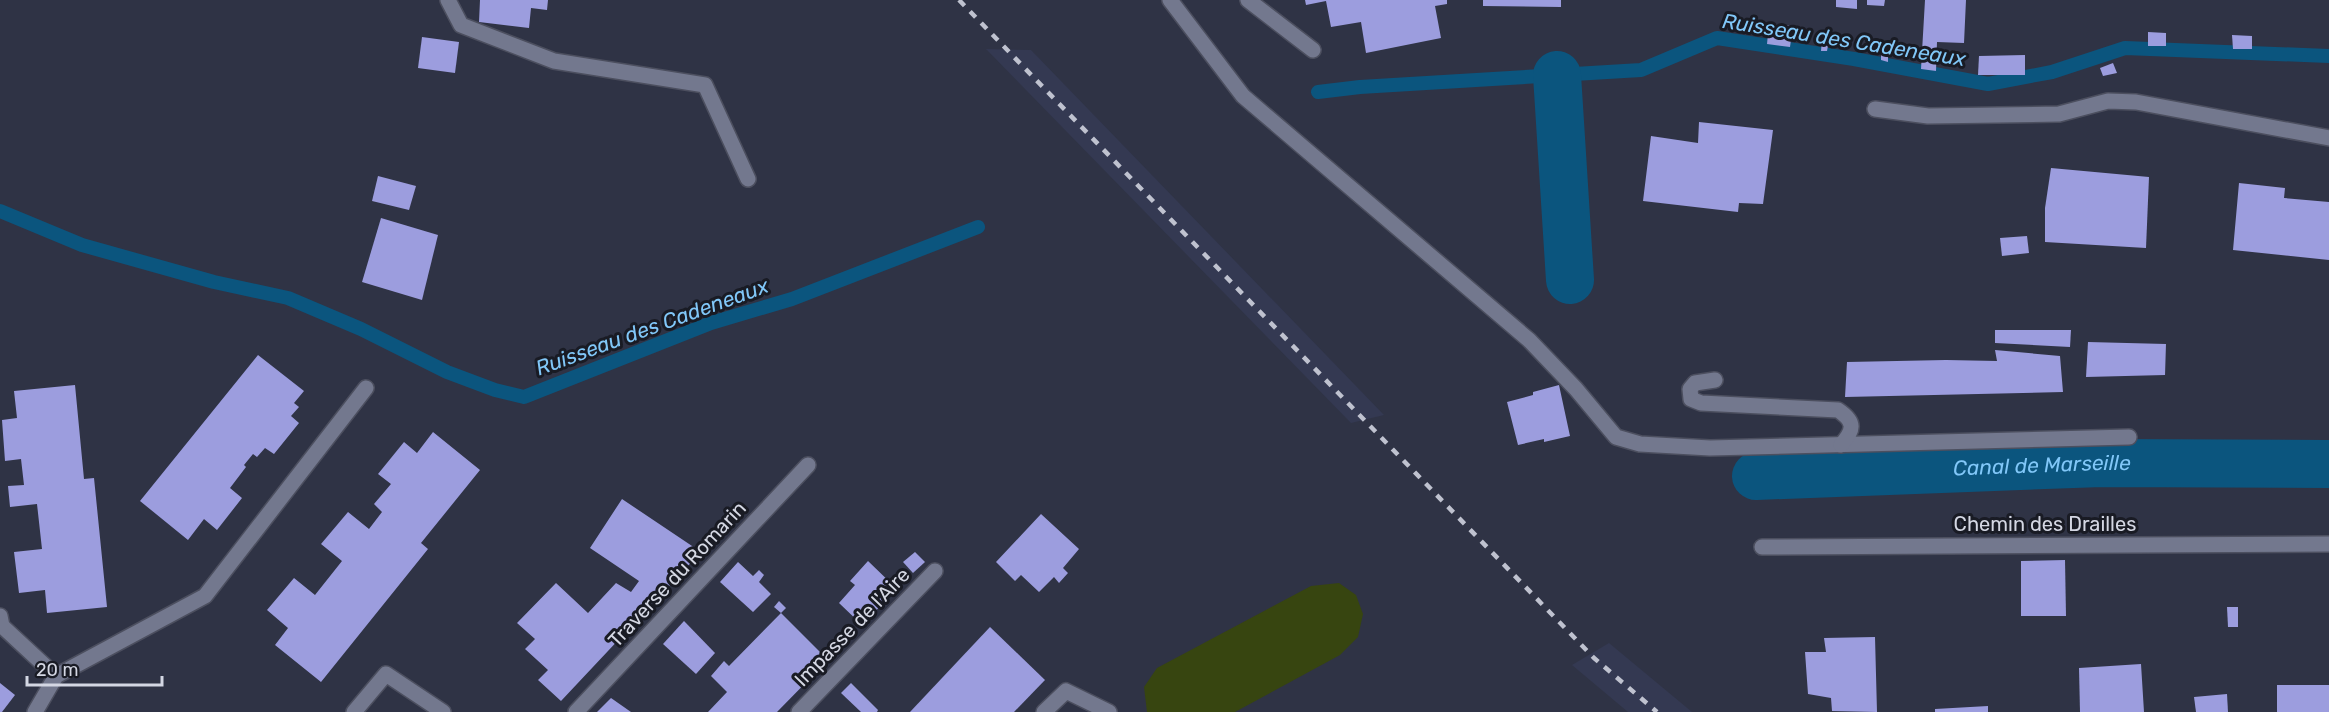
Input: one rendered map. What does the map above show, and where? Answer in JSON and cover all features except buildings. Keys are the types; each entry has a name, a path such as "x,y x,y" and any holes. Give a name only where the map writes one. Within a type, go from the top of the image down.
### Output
{"street":[{"path":"448,0 460,25 554,61 705,85 748,179"},
{"path":"1170,0 1243,96 1529,340 1576,389 1616,436 1640,444 1710,448 2128,437"},
{"path":"1248,0 1313,50"},
{"path":"1875,109 1928,116 2059,114 2108,101 2136,102 2329,138"},
{"path":"1715,380 1695,383 1690,389 1691,399 1701,403 1838,411 1847,416 1851,424 1851,434 1841,444"},
{"path":"35,712 56,676 205,596 366,388"},
{"name":"Traverse du Romarin","path":"576,712 808,465"},
{"name":"Chemin des Drailles","path":"1762,547 2329,544"},
{"name":"Impasse de l'Aire","path":"799,712 935,571"},
{"path":"0,616 3,626 56,676"},
{"path":"354,712 386,674 443,712"},
{"path":"1044,712 1066,691 1109,712"}],"shaded area":[{"path":"986,49 1031,50 1384,415 1351,423"},
{"path":"1609,643 1692,712 1628,712 1572,665"}],"green space":[{"path":"1339,583 1356,595 1363,614 1358,637 1340,655 1235,712 1147,712 1144,687 1157,668 1311,586"}],"waterway":[{"name":"Ruisseau des Cadeneaux","path":"1318,92 1360,87 1641,70 1717,38 1854,59 1988,84 2052,72 2125,48 2329,56"},
{"path":"1557,75 1570,280"},
{"name":"Ruisseau des Cadeneaux","path":"0,211 82,245 214,282 288,298 361,329 447,372 495,390 524,397 711,323 792,299 978,227"},
{"name":"Canal de Marseille","path":"1756,476 2101,463 2329,464"}],"railway":[{"path":"959,0 1594,658 1657,712"}]}
